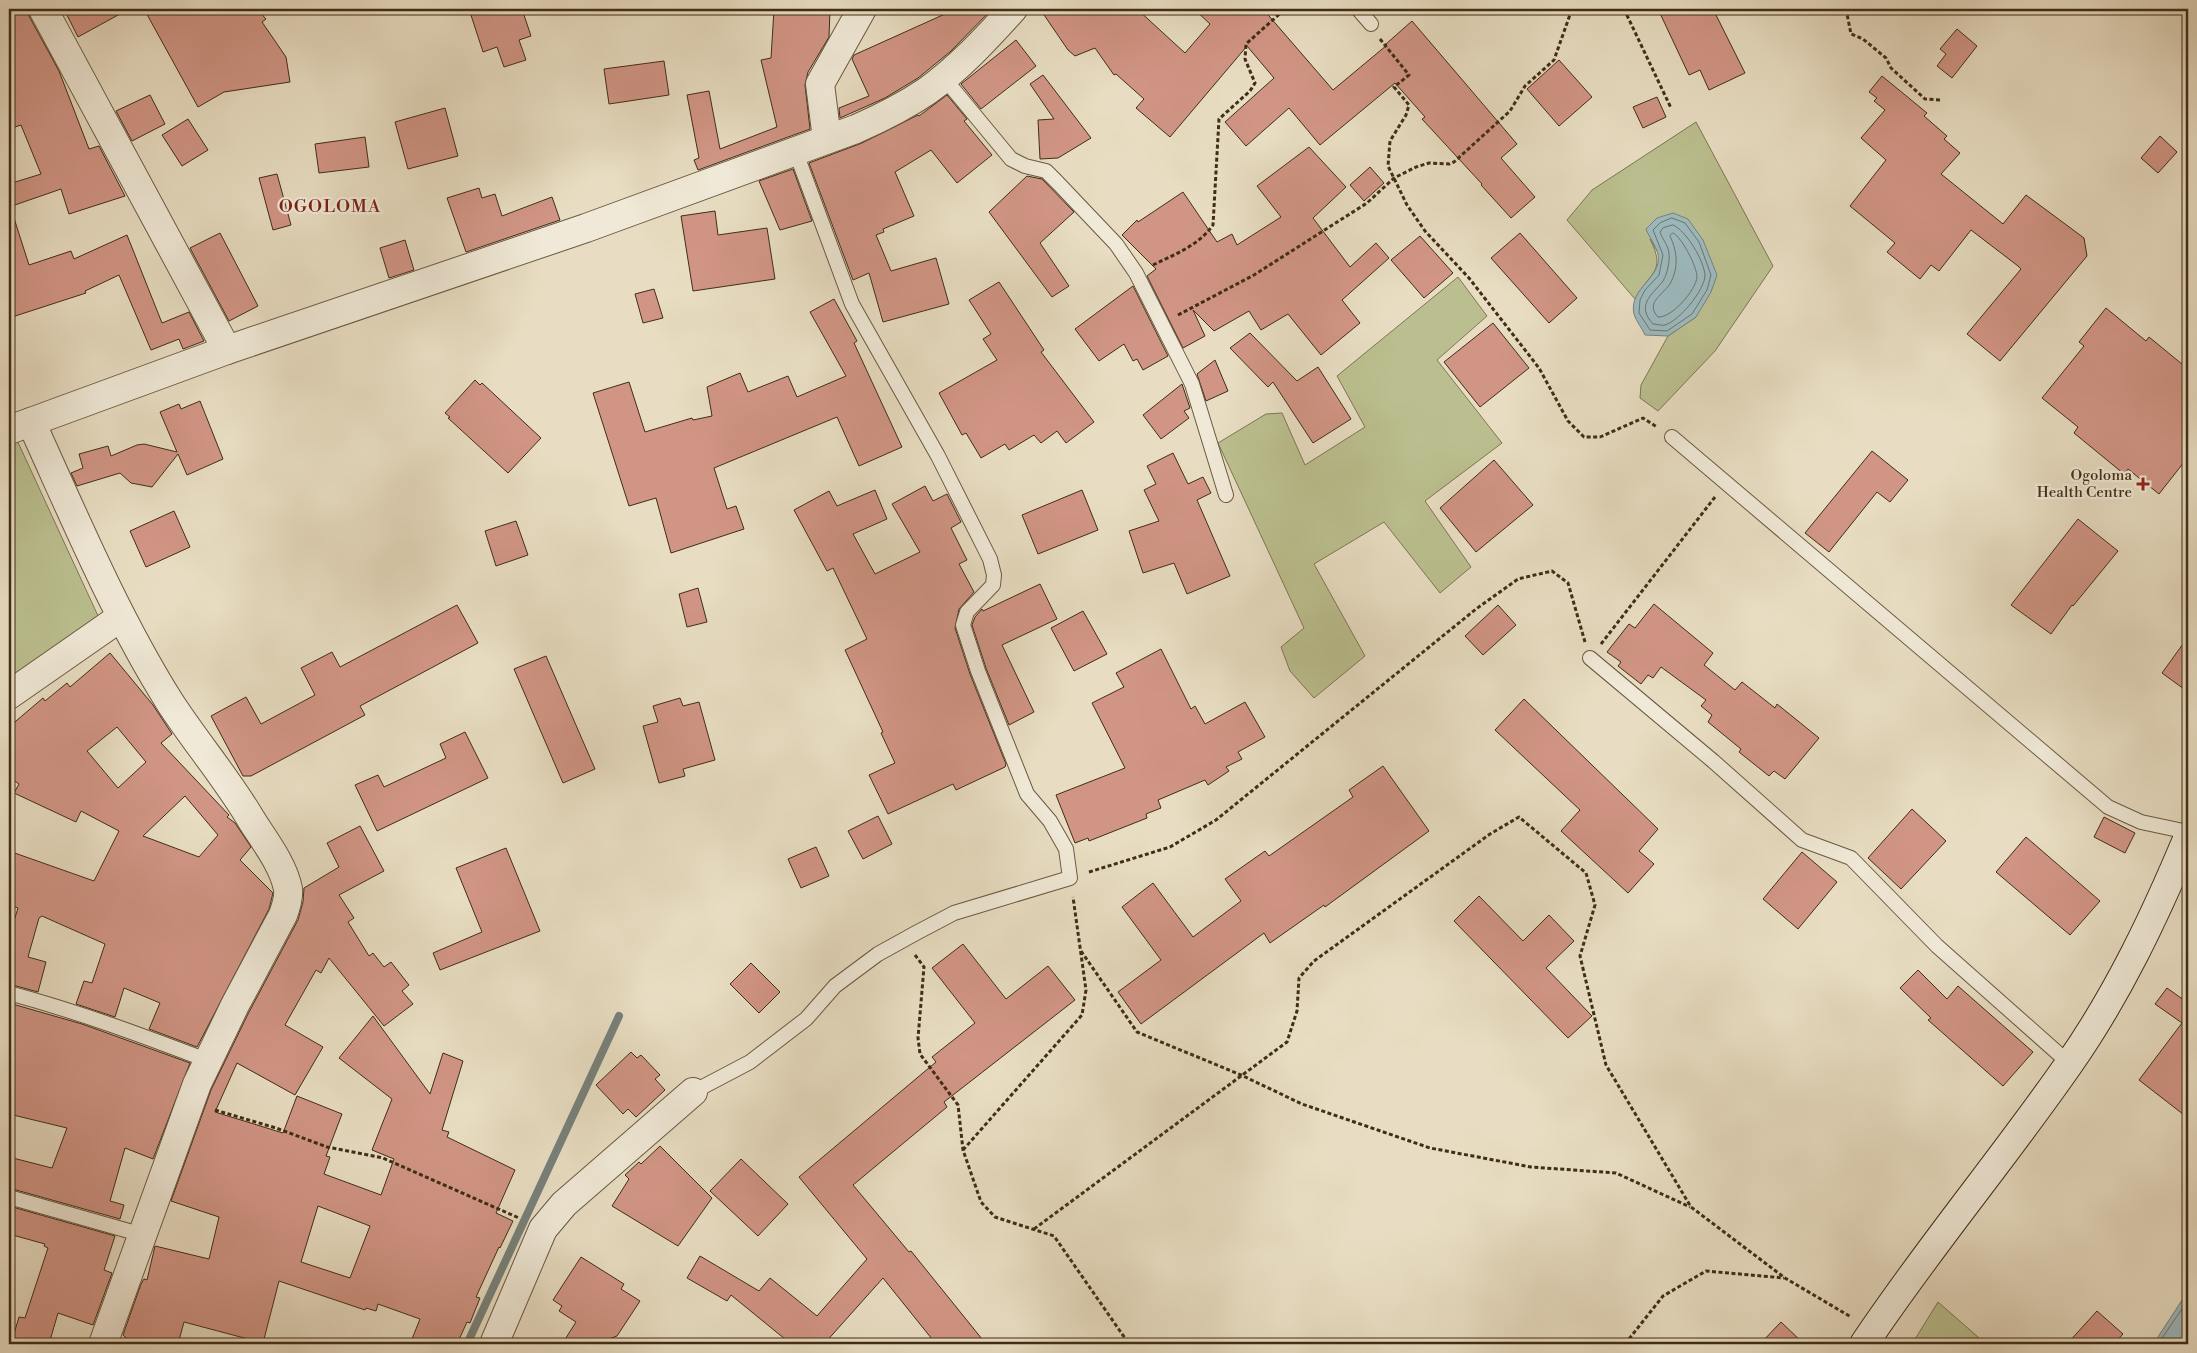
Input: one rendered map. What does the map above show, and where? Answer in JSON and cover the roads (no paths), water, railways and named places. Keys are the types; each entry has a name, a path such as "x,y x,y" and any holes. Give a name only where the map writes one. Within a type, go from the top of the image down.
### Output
{"street":[{"path":"44,9 227,350"},
{"path":"827,139 820,84 833,57 862,9"},
{"path":"103,1344 191,1102 235,1004 283,915 288,890 283,873 239,800 199,747 168,700 121,618 20,426 227,350 586,228 856,129 896,110 944,78 1013,9"},
{"path":"9,695 121,618"},
{"path":"1869,1337 2069,1063 2125,975 2188,838"},
{"path":"494,1344 543,1229 564,1204 693,1092"}],"lane":[{"path":"1358,9 1371,24"},
{"path":"944,78 1011,159 1025,166 1046,171 1116,244 1136,273 1192,384 1226,495"},
{"path":"693,1092 750,1062 806,1019 835,986 878,954 954,913 1070,878 1066,849 1050,821 1027,794 978,671 962,624 967,612 993,585 994,575 990,559 938,456 852,304 795,150"},
{"path":"1672,437 2108,807 2141,822 2188,832"},
{"path":"1590,658 1713,761 1802,840 1851,858 1937,946 2069,1063"},
{"path":"9,994 70,1009 209,1061"},
{"path":"9,1197 143,1235"}],"water":[{"path":"1673,213 1688,219 1703,240 1717,275 1711,292 1696,317 1668,336 1645,335 1635,317 1634,305 1640,290 1656,270 1658,262 1657,251 1646,229 1657,218"},
{"path":"2188,1291 2188,1344 2152,1344 2156,1340"}],"waterway":[{"path":"467,1344 619,1016"}],"place":[{"name":"Ogoloma Health Centre","path":"2143,484"}],"district":[{"name":"OGOLOMA","path":"330,206"}]}
